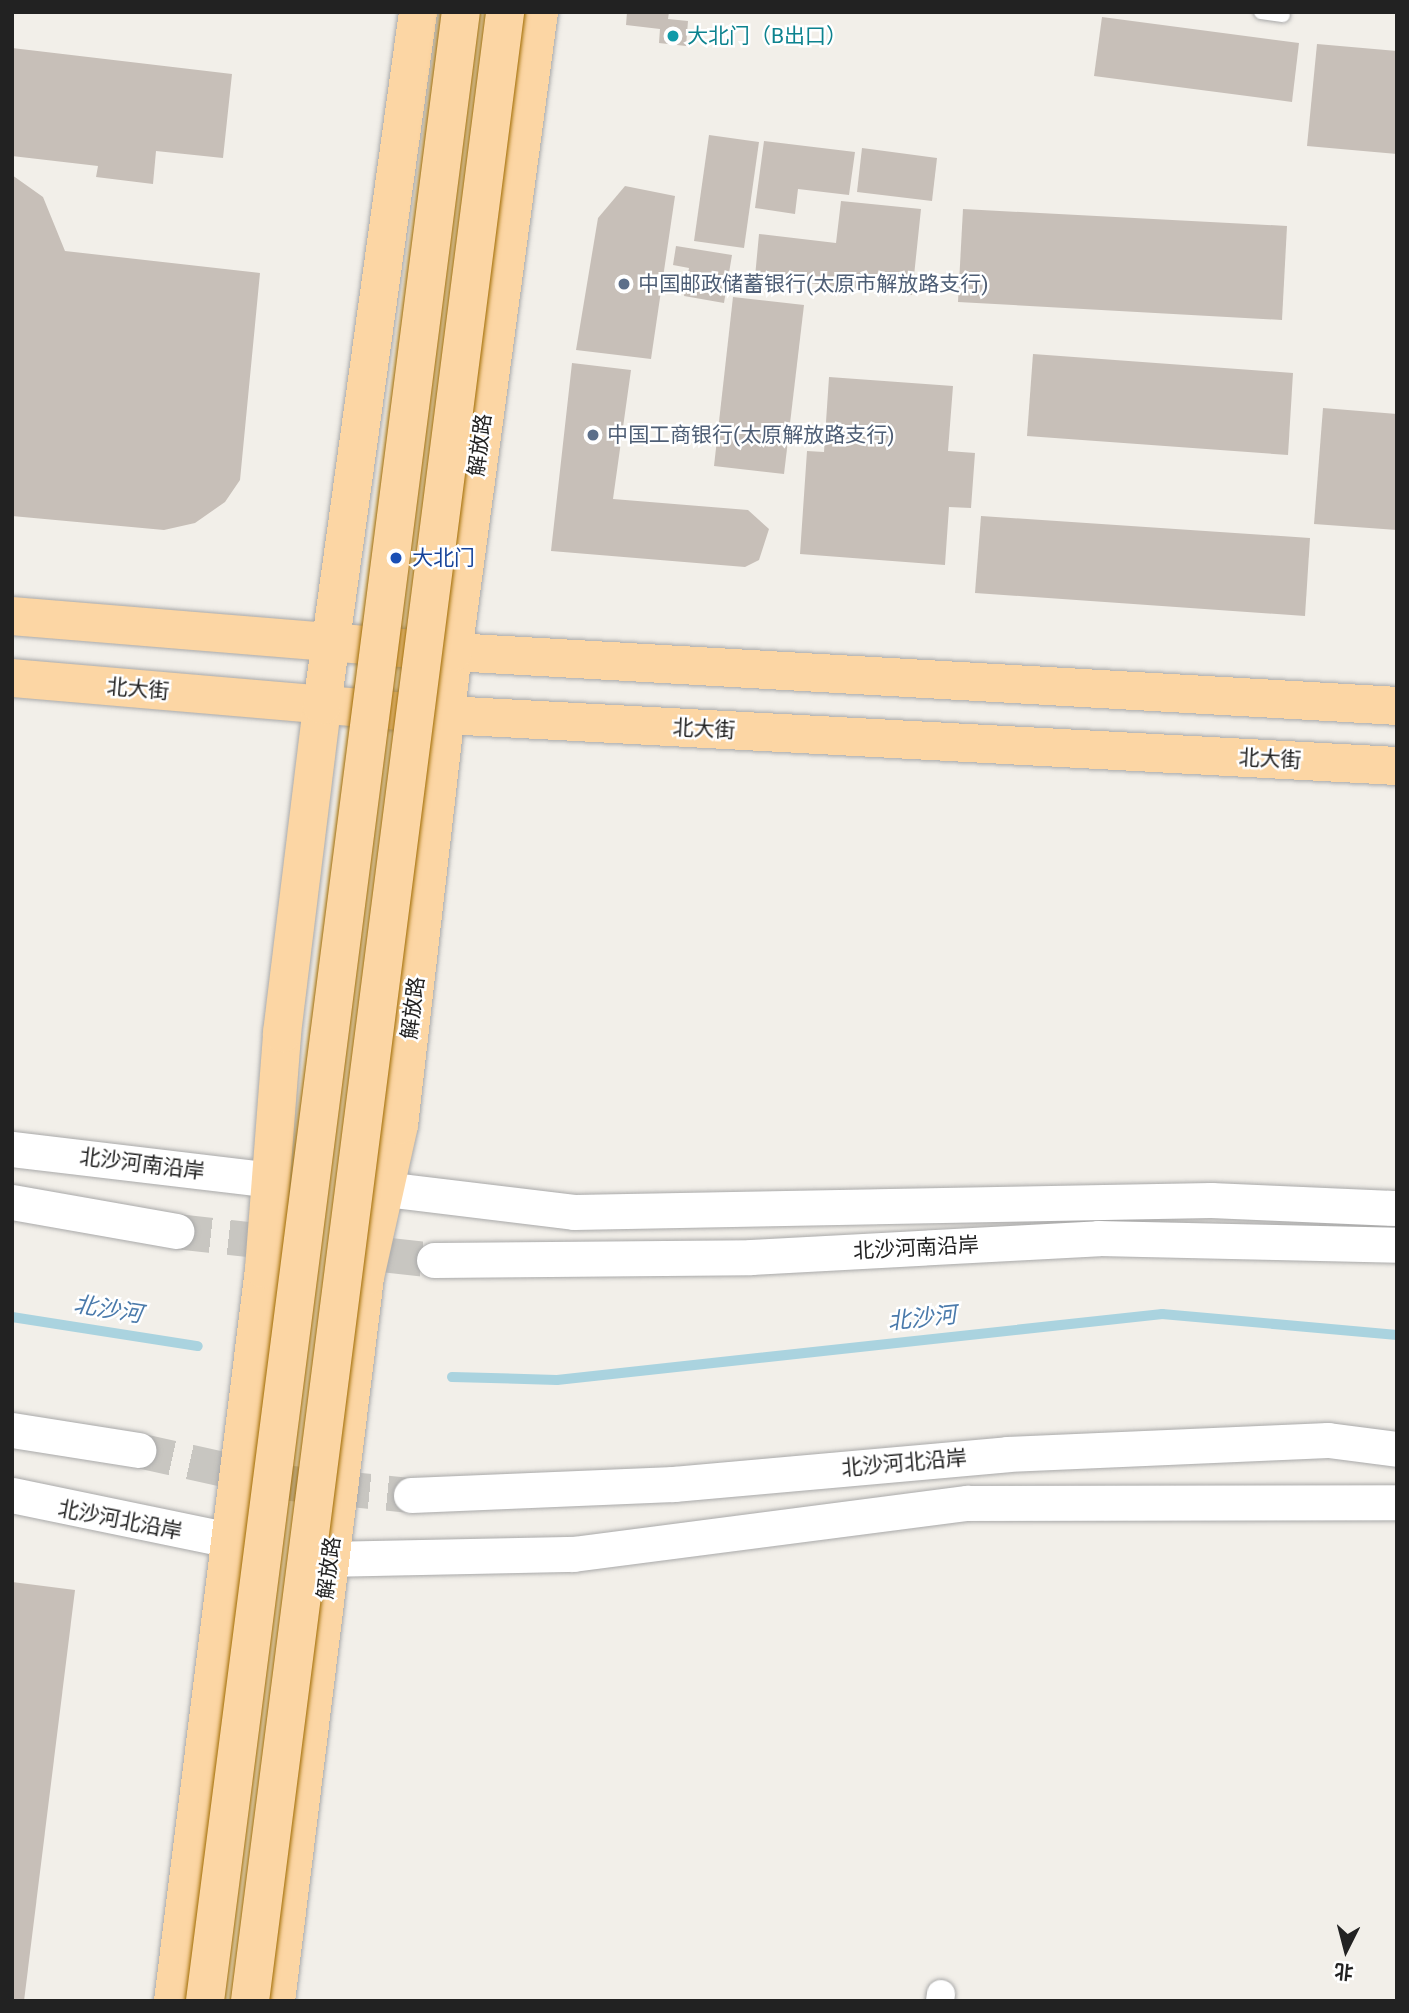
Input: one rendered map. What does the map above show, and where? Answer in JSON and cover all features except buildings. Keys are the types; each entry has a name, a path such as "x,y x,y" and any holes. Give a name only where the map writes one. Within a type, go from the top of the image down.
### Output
{"main road":[{"path":"173,2001 264,1269 271,1180 322,705 418,12"},
{"path":"205,2001 461,12"},
{"name":"解放路","path":"250,2001 505,12"},
{"name":"解放路","path":"276,2001 365,1277 399,1125 453,652 538,12"},
{"path":"12,616 453,652 1397,706"},
{"name":"北大街","path":"12,678 446,715 1397,766"}],"street":[{"name":"北沙河南沿岸","path":"12,1149 271,1180"},
{"path":"385,1189 574,1212 1212,1200 1397,1208"},
{"path":"12,1202 176,1231"},
{"name":"北沙河南沿岸","path":"434,1260 751,1257 1098,1238 1397,1244"},
{"path":"12,1430 138,1450"},
{"name":"北沙河北沿岸","path":"411,1495 674,1484 1007,1454 1328,1440 1397,1449"},
{"name":"北沙河北沿岸","path":"12,1495 230,1540"},
{"path":"330,1559 573,1554 967,1503 1397,1502"}],"lane":[{"path":"1261,12 1283,15"}],"waterway":[{"name":"北沙河","path":"452,1377 557,1380 1162,1314 1397,1335"},
{"name":"北沙河","path":"12,1317 198,1346"}],"tunnel":[{"path":"176,1231 434,1260"},
{"path":"138,1450 282,1482 411,1495"}],"place":[{"name":"大北门（B出口）","path":"673,36"},
{"name":"中国邮政储蓄银行(太原市解放路支行)","path":"624,284"},
{"name":"中国工商银行(太原解放路支行)","path":"593,435"},
{"name":"大北门","path":"396,558"}]}
